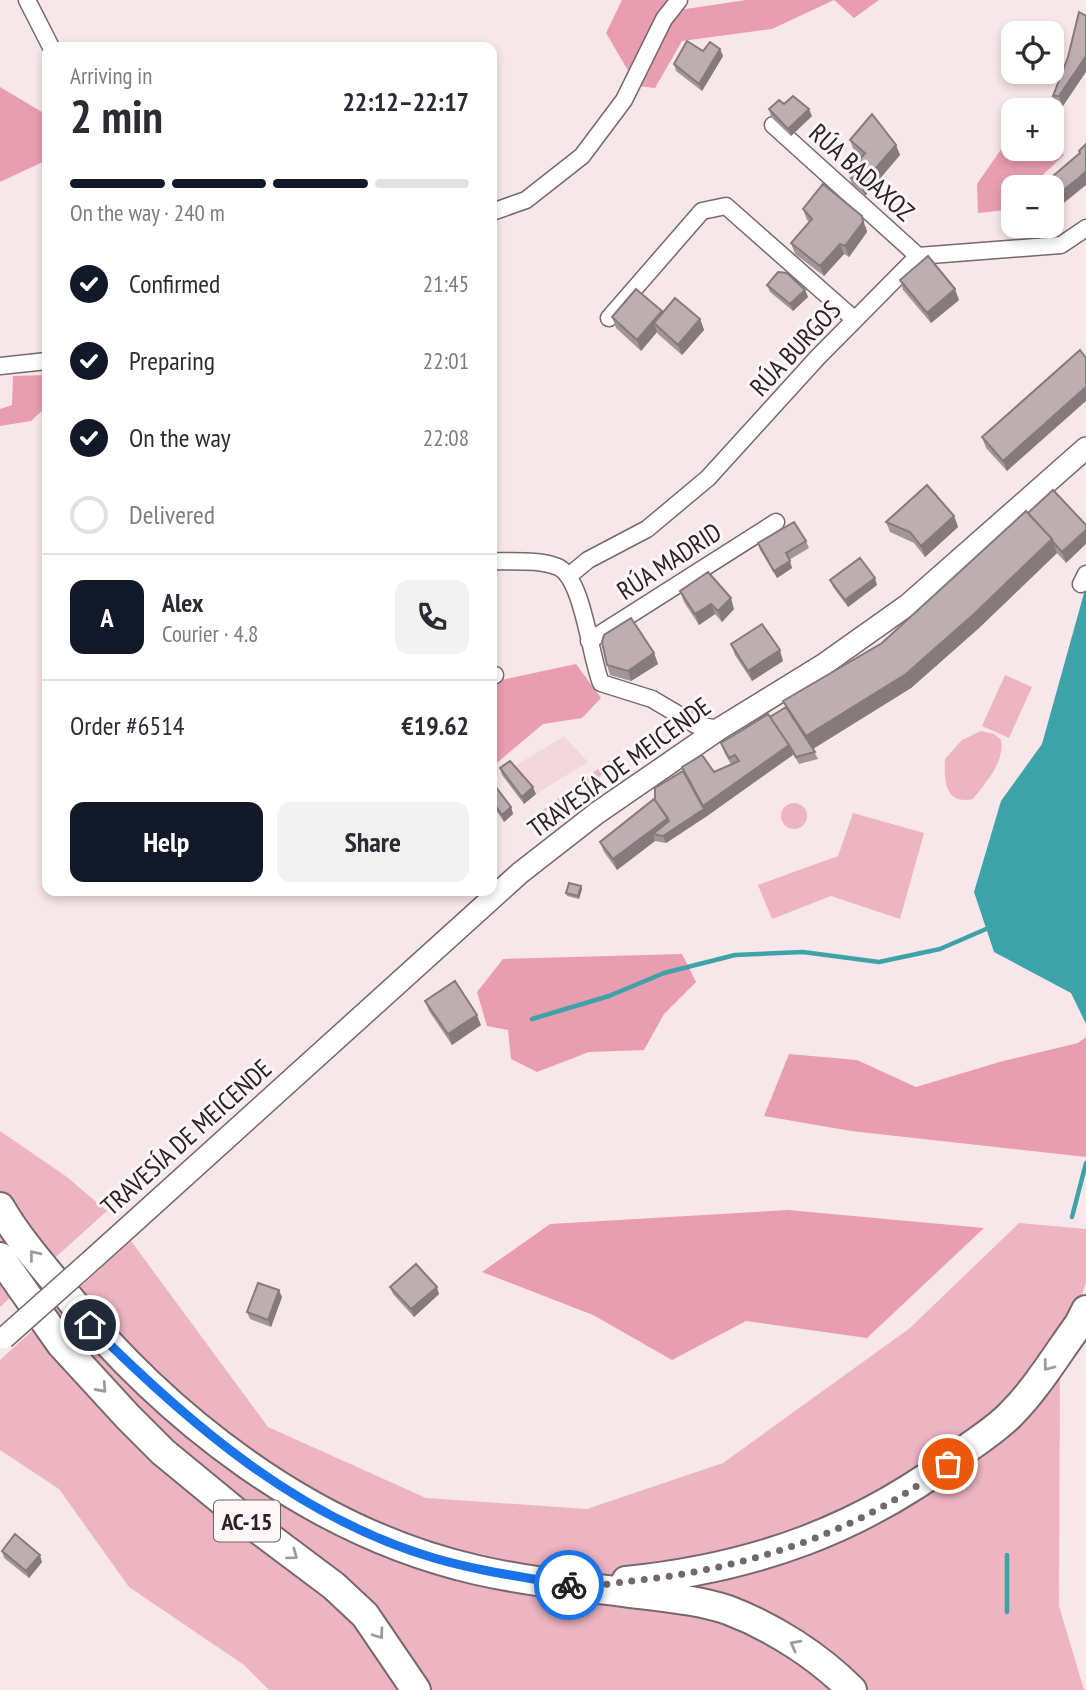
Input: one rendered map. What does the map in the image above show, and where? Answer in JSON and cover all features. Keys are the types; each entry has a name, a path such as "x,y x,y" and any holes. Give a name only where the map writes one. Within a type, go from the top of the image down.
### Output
{"highway":[{"name":"AC-15","path":"0,1207 14,1230 90,1325 145,1380 208,1435 279,1485 344,1521 431,1557 479,1570 578,1586"},
{"name":"AC-15","path":"0,1257 61,1344 128,1417 163,1452 242,1517 334,1586 365,1615 416,1690"},
{"path":"578,1586 705,1572 764,1557 840,1528 926,1480 1011,1414 1079,1324 1086,1310"},
{"path":"578,1586 684,1599 729,1611 808,1652 850,1688"}],"main road":[{"name":"TRAVESÍA DE MEICENDE","path":"497,894 597,813 719,729 822,665 909,604 1086,447"},
{"name":"TRAVESÍA DE MEICENDE","path":"2,1340 495,896"}],"street":[{"path":"27,0 48,42"},
{"path":"497,210 526,200 582,156 624,100 664,19 679,0"},
{"name":"RÚA BADAXOZ","path":"773,125 918,256"},
{"path":"609,318 702,211 726,206 855,320"},
{"path":"918,256 1061,245 1086,228"},
{"name":"RÚA BURGOS","path":"569,575 588,560 647,529 708,478 918,256"},
{"path":"0,366 42,362"},
{"name":"RÚA MADRID","path":"589,642 776,522"},
{"path":"497,561 546,564 559,567 569,575 601,683 652,699 696,725 719,729"},
{"path":"676,712 687,732 690,750"}],"shaded area":[{"path":"622,0 672,0 679,10 746,0 834,0 772,29 682,41 655,88 637,86 606,33"},
{"path":"834,0 879,0 854,18"},
{"path":"0,87 42,112 42,162 0,182"},
{"path":"1001,149 1001,161 1058,161 1043,175 1001,175 1001,211 978,213 977,184"},
{"path":"42,375 42,411 31,421 0,426 0,409 12,405 13,376"},
{"path":"576,664 601,698 582,718 543,724 497,763 497,681"},
{"path":"1005,675 1032,687 1009,738 982,726"},
{"path":"981,731 994,734 1001,740 1000,756 973,799 957,798 948,790 945,759 962,740"},
{"path":"564,736 588,762 536,794 512,768"},
{"path":"618,754 623,759 544,818 537,814"},
{"path":"794,803 803,807 807,816 803,825 794,829 785,825 781,816 785,807"},
{"path":"853,813 924,833 900,919 831,896 772,919 758,885 838,856"},
{"path":"682,954 696,982 664,1014 644,1050 589,1052 537,1072 511,1059 508,1030 487,1026 477,992 503,959"},
{"path":"1086,1037 1086,1157 851,1131 764,1116 789,1054 857,1060 916,1087 1003,1061 1078,1043"},
{"path":"0,1131 67,1177 107,1211 0,1307"},
{"path":"788,1210 984,1228 867,1338 746,1321 672,1360 593,1315 482,1272 550,1224"},
{"path":"1019,1223 1086,1229 1086,1282 1060,1371 1059,1606 1084,1690 269,1690 244,1665 129,1587 59,1489 0,1450 0,1360 131,1241 268,1427 426,1498 587,1509 723,1463 910,1328"}],"water":[{"path":"1086,586 1086,1024 1071,993 994,952 974,892 1001,801 1042,744"}],"building":[{"path":"1079,12 1086,16 1086,56 1059,96 1053,96 1058,84 1064,84 1064,67"},
{"path":"687,41 703,51 710,42 720,49 699,84 674,64"},
{"path":"793,96 809,109 788,129 769,109 779,100 784,104"},
{"path":"872,114 896,145 861,185 848,174 865,153 850,140"},
{"path":"1086,144 1086,171 1064,190 1064,175 1054,175 1080,153"},
{"path":"823,184 862,216 863,222 845,246 840,244 820,266 791,243 812,219 803,209"},
{"path":"928,256 955,289 927,313 900,280"},
{"path":"778,272 787,273 805,290 790,304 767,285"},
{"path":"636,289 662,311 637,340 612,317"},
{"path":"675,298 700,319 678,345 654,323"},
{"path":"1080,350 1086,358 1086,387 1003,461 982,437"},
{"path":"927,485 954,516 921,546 910,532 886,522"},
{"path":"1053,490 1086,525 1086,530 1062,552 1028,513"},
{"path":"1026,511 1052,539 974,614 906,674 806,736 783,701 882,643"},
{"path":"794,522 806,541 786,553 790,561 774,571 758,543"},
{"path":"860,558 875,578 845,600 830,580"},
{"path":"708,572 731,598 718,611 711,604 695,614 680,591"},
{"path":"631,618 654,653 628,671 607,665 602,642 604,635"},
{"path":"762,624 780,650 748,671 731,644"},
{"path":"786,707 815,752 796,757 770,717"},
{"path":"768,714 789,745 703,806 682,767 702,755 714,772 739,761 735,755 729,758 721,743"},
{"path":"510,761 533,787 522,797 500,768"},
{"path":"683,771 704,809 663,836 653,834 669,821 655,800 655,788"},
{"path":"497,789 511,807 502,815 497,808"},
{"path":"654,799 668,818 613,859 600,842"},
{"path":"569,883 581,886 578,896 566,893"},
{"path":"455,981 477,1015 448,1034 425,1001"},
{"path":"416,1264 437,1287 411,1309 390,1287"},
{"path":"258,1283 279,1290 268,1320 247,1312"},
{"path":"15,1534 40,1555 26,1571 2,1551"}],"waterway":[{"path":"532,1019 609,996 664,973 735,955 803,952 879,962 940,949 986,929"},
{"path":"1072,1217 1086,1163"},
{"path":"1007,1555 1007,1612"}],"way so far":[{"path":"569,1585 705,1572 764,1557 840,1528 926,1480 948,1464"}],"route":[{"path":"90,1325 145,1380 208,1435 279,1485 333,1516 431,1557 479,1570 569,1585"}]}
